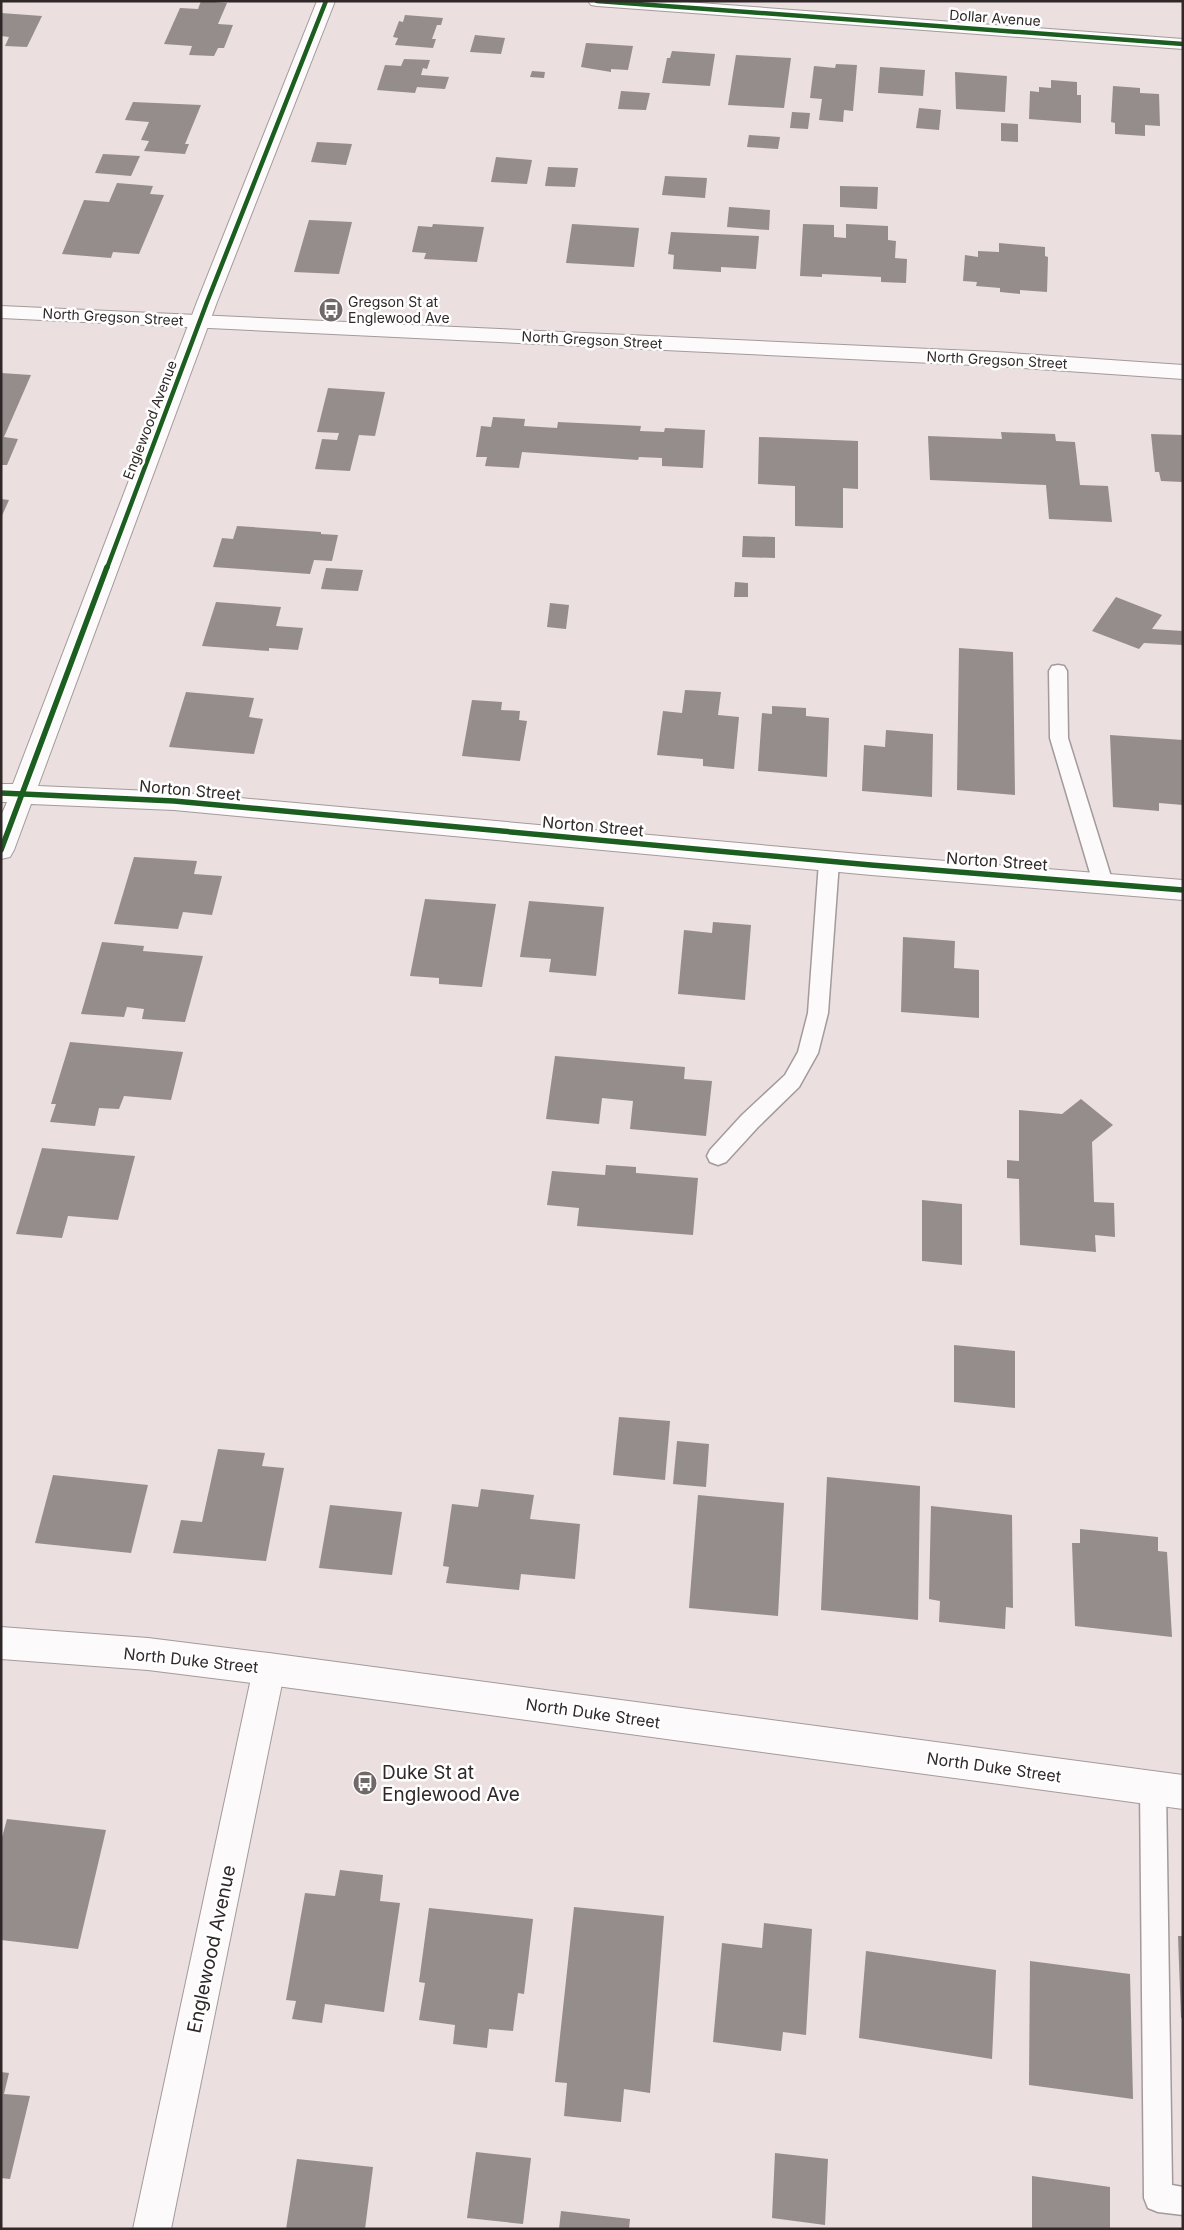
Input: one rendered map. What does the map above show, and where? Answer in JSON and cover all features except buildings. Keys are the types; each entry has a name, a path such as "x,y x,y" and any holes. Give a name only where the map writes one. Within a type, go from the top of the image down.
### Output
{"street":[{"name":"Englewood Avenue","path":"1,850 12,792 326,1"},
{"name":"Dollar Avenue","path":"597,1 1183,44"},
{"name":"North Gregson Street","path":"1,312 995,359 1183,372"},
{"name":"Norton Street","path":"12,792 174,801 829,862 1183,890"},
{"name":"North Duke Street","path":"1,1643 148,1654 269,1669 1168,1790"},
{"name":"Englewood Avenue","path":"152,2229 269,1669"}],"lane":[{"path":"1058,671 1059,738 1102,883"},
{"path":"718,1156 750,1121 792,1081 808,1053 818,1013 829,862"},
{"path":"1168,1790 1158,2198 1183,2201"}],"cycle path":[{"path":"1,850 207,302 326,1"},
{"path":"597,1 1183,44"},
{"path":"1,793 174,801 871,865 1183,890"}],"place":[{"name":"Gregson St at Englewood Ave","path":"331,310"},
{"name":"Duke St at Englewood Ave","path":"365,1783"}]}
